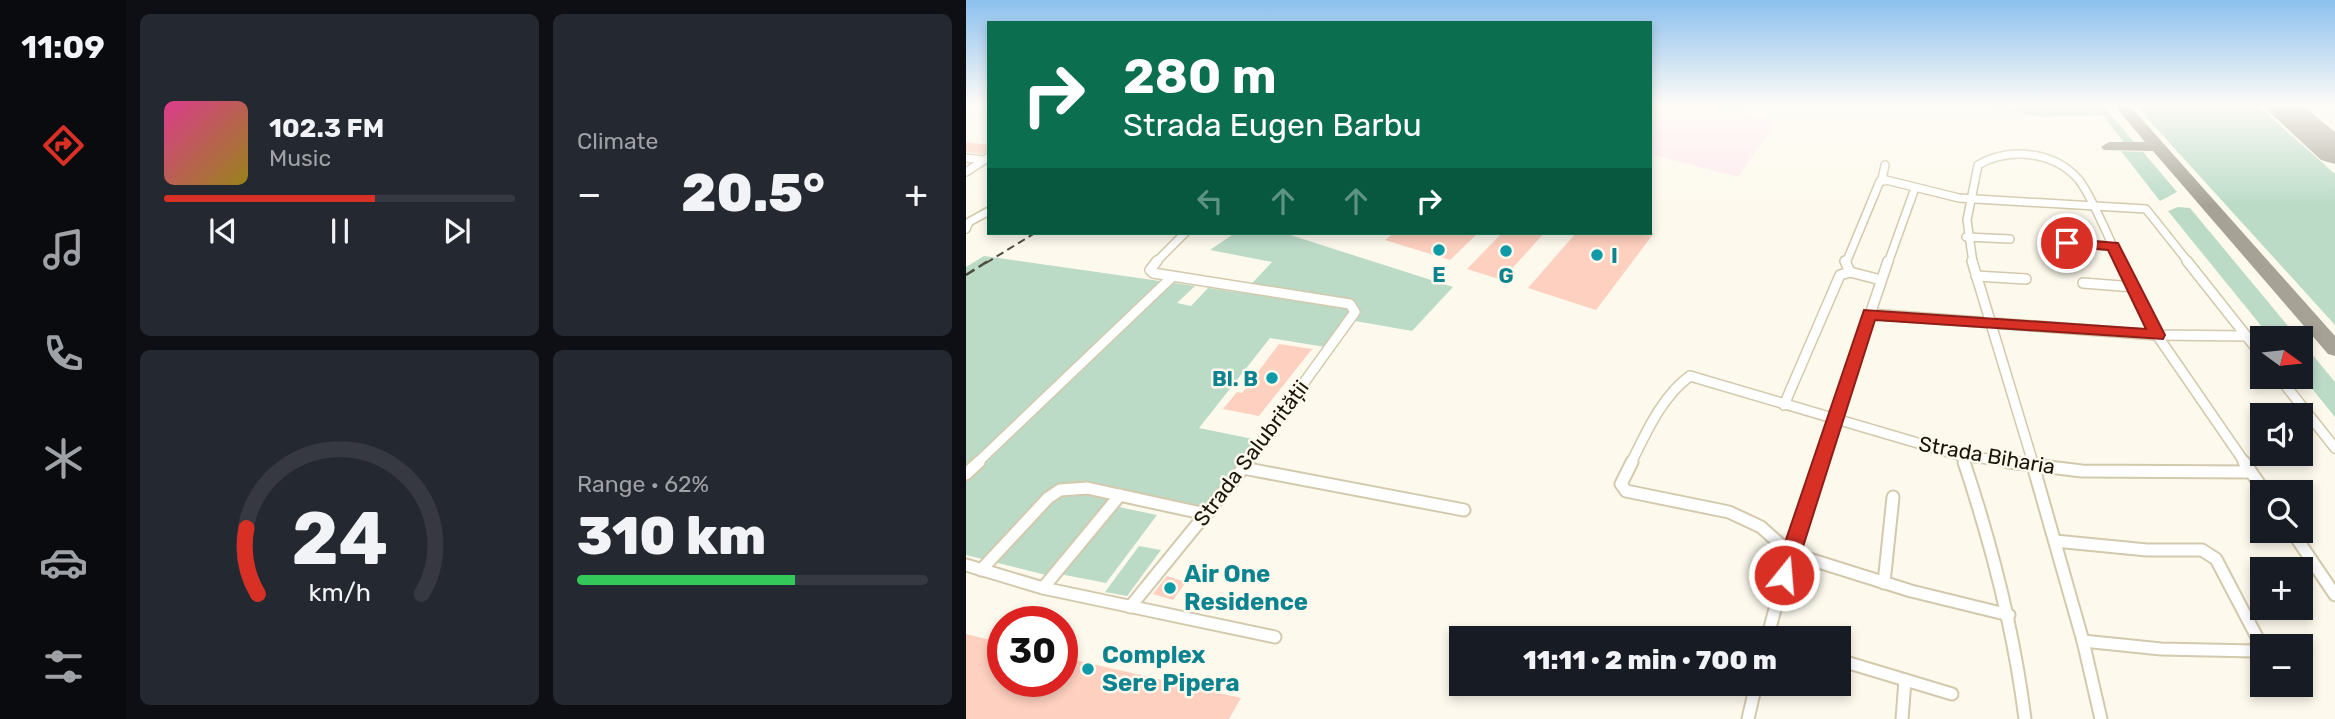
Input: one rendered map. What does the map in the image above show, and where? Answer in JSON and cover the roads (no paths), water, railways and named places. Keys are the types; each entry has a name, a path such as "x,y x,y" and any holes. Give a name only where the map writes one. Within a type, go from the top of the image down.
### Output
{"street":[{"path":"2101,719 2055,541 1966,237 1969,198 1978,165 1992,157 2017,154 2044,159 2065,168 2080,181 2157,335 2257,480"},
{"path":"966,158 986,158"},
{"path":"966,172 986,158"},
{"path":"1885,165 1881,178 1885,181"},
{"path":"1850,271 1845,262 1880,181 1969,198 2146,209 2250,341"},
{"path":"1770,626 1790,553 1869,314 1915,188"},
{"path":"966,229 970,222 987,212"},
{"path":"1172,276 1150,270 1182,235"},
{"path":"1966,237 2010,239"},
{"path":"2067,243 2113,246"},
{"path":"1784,405 1840,275 1850,271 1881,280"},
{"path":"966,474 1172,276"},
{"name":"Strada Salubrității","path":"1130,607 1243,468 1355,312 1350,304 1172,276"},
{"path":"1976,276 2026,279"},
{"path":"2083,283 2134,287"},
{"path":"1869,314 2157,335 2246,336"},
{"name":"Strada Biharia","path":"1790,553 1748,518 1626,491 1621,484 1641,444 1679,382 1690,376 1962,456 2034,467 2150,473 2251,472"},
{"path":"2288,389 2335,448"},
{"path":"1962,456 1989,537 2009,615 2025,719"},
{"path":"1243,468 1464,510"},
{"path":"981,570 1048,498 1060,490 1087,488 1206,514"},
{"path":"1043,588 1120,495"},
{"path":"1884,583 1893,497"},
{"path":"2055,541 2147,550 2208,551 2216,559 2259,641 2254,651 2161,649 2083,641"},
{"path":"2300,543 2335,595"},
{"path":"1790,553 1884,583 2009,615"},
{"path":"966,565 1043,588 1275,637"},
{"path":"1851,664 1952,694"},
{"path":"1902,719 1905,680"},
{"path":"1748,719 1753,696"}],"railway":[{"path":"986,263 1032,235"},
{"path":"966,275 988,261"}],"place":[{"name":"E","path":"1439,250"},
{"name":"G","path":"1506,251"},
{"name":"I","path":"1597,255"},
{"name":"Bl. B","path":"1272,378"},
{"name":"Air One Residence","path":"1170,588"},
{"name":"Complex Sere Pipera","path":"1088,669"}]}
